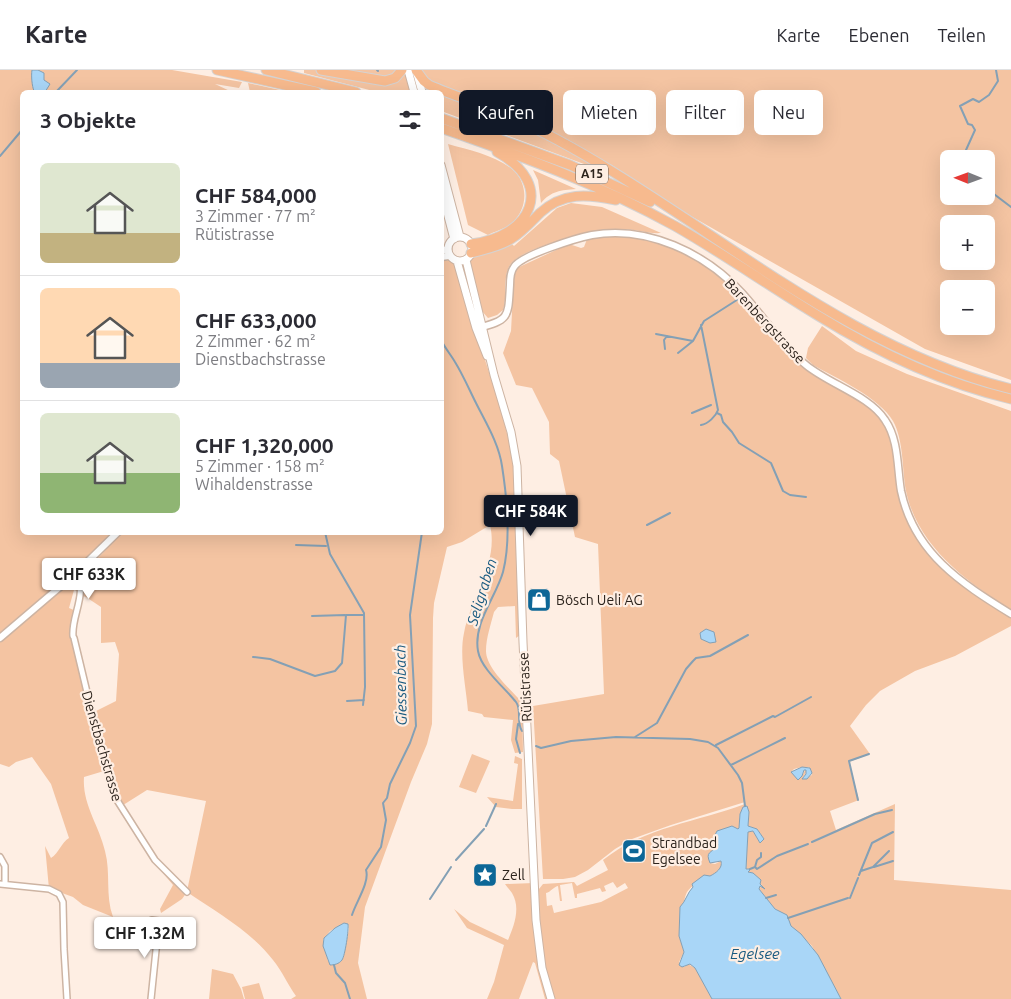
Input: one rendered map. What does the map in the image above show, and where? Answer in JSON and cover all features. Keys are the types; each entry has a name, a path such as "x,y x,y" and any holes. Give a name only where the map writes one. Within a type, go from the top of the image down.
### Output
{"highway":[{"path":"217,70 307,90"},
{"path":"266,70 348,90"},
{"path":"321,70 387,81 412,72 431,86 441,90"},
{"path":"444,91 508,116 580,152 735,250"},
{"name":"A15","path":"444,119 531,150 611,183 676,216 735,250 822,306 888,344 949,370 1011,389"},
{"name":"A15","path":"444,129 546,166 631,203 698,240 865,343 934,375 1011,399"},
{"path":"469,252 513,230 525,216 530,198 527,180 518,166 504,156 470,138"},
{"path":"469,252 507,241 517,235 547,208 568,197 589,195 631,203"}],"main road":[{"path":"412,72 414,90"},
{"path":"412,72 421,90"},
{"path":"444,179 457,238"},
{"path":"444,198 457,238"},
{"path":"457,238 466,239 469,252 456,261 446,252 449,243 457,238"},
{"name":"Rütistrasse","path":"469,252 480,327"},
{"name":"Rütistrasse","path":"456,261 480,327 510,432 518,472 523,642 536,920 542,968 551,999"}],"street":[{"name":"Barenbergstrasse","path":"480,327 500,321 507,313 510,274 516,264 525,258 576,239 606,233 632,234 670,244 693,255 736,287 782,342 807,366 827,380 870,404 881,414 892,434 904,505 921,540 954,577 1011,614"},
{"path":"0,636 91,560 115,535"},
{"name":"Dienstbachstrasse","path":"75,574 80,581 81,588 73,621 74,637 94,722 115,797 155,860 187,892"},
{"path":"0,857 5,868 2,884 50,889 61,897 63,905 67,999"},
{"path":"151,999 159,921 152,920"}],"shaded area":[{"path":"0,70 172,70 242,82 239,88 215,84 228,90 20,90 20,535 116,535 91,560 94,562 120,535 444,535 444,260 452,261 457,268 497,398 514,466 520,635 516,638 515,606 498,607 494,612 486,651 487,658 494,671 522,702 523,752 515,753 511,740 513,720 484,717 482,714 468,711 463,661 464,633 467,620 488,566 492,539 490,525 462,542 447,547 434,603 432,724 427,744 365,907 358,963 367,999 291,999 296,996 276,964 264,950 244,931 187,892 182,899 161,913 160,909 173,885 152,860 117,807 104,771 84,777 84,787 88,805 107,859 109,901 113,917 83,905 73,897 62,893 59,894 49,889 45,846 51,858 69,838 51,784 32,757 16,762 9,767 0,764","holes":["74,590 80,592 80,595 101,607 101,643 115,642 119,654 116,701 92,713 73,626 76,611 69,608","147,790 206,801 187,891 155,860 120,807","344,923 348,924 349,929 343,958 332,965 328,961 323,940 330,931"]},
{"path":"304,70 1011,70 1011,380 925,349 689,215 610,164 592,167 506,135 553,135 553,90 459,90 459,118 444,112 444,90 369,90 304,73"},
{"path":"248,83 280,90 250,90"},
{"path":"448,144 497,160 518,175 524,189 524,203 521,211 510,225 488,235 468,225"},
{"path":"533,170 576,189 557,192 541,203 538,180"},
{"path":"571,203 602,207 661,233 627,229 611,230 580,235 529,251 510,265 506,276 503,310 497,315 488,318 481,310 470,260 475,255 511,243 514,246 557,208"},
{"path":"623,235 674,246 729,281 792,353 864,400 886,421 910,519 942,565 1011,614 1011,626 955,656 915,671 880,691 866,705 850,726 870,754 849,762 859,800 830,811 836,830 895,804 894,880 1011,890 1011,999 841,999 812,946 791,926 787,916 774,908 759,889 762,885 760,884 761,880 753,873 748,872 749,869 746,869 748,832 753,831 760,843 764,839 757,829 748,826 749,812 743,807 740,814 739,828 717,842 718,845 708,855 710,863 715,864 721,861 720,869 710,877 706,875 691,888 680,907 679,936 684,952 679,962 684,967 688,964 695,968 712,999 554,999 544,958 541,931 539,889 543,884 574,882 577,886 608,870 603,860 636,840 672,826 745,804 745,802 632,839 575,877 543,879 533,706 604,694 598,544 575,537 559,461 550,454 549,422 532,388 516,385 503,353 511,331 514,276 517,268 569,244 581,248 584,247 587,239","holes":["802,767 809,767 812,775 802,779 807,771 805,770 798,779 791,772","613,882 617,888 625,883 628,888 601,902 554,913 552,905 547,906 546,893 558,886 560,901 562,901 560,885 572,883 575,898 577,898 577,894 600,888 602,892 606,891 604,886"]},
{"path":"822,326 856,351 907,374 1011,411 1011,610 977,587 946,561 921,529 912,511 906,491 897,429 887,413 868,397 813,365 806,358 808,348"},
{"path":"472,754 490,761 476,793 459,787"},
{"path":"515,756 522,759 522,809 496,807 487,797 513,801 518,764 514,763"},
{"path":"534,883 537,929 551,999 545,999 535,963 533,962 519,999 487,999 494,982 504,945 467,928 454,909 470,922 508,940 514,923 516,905 512,893 505,884"},
{"path":"212,969 233,974 244,999 209,999"},
{"path":"259,983 264,999 245,999 242,987"}],"water":[{"path":"32,70 38,70 44,73 44,80 50,84 46,90 34,90"},
{"path":"706,629 714,632 716,642 710,643 701,639 700,633"},
{"path":"802,767 810,768 812,773 807,779 802,779 806,774 806,770 804,770 798,780 791,772"},
{"name":"Egelsee","path":"747,806 749,812 748,826 757,829 764,839 760,843 753,831 748,832 746,869 749,869 748,872 753,873 761,880 760,884 765,889 760,886 759,889 775,909 787,915 791,926 801,934 818,955 841,999 712,999 695,968 690,964 682,967 679,965 684,952 679,936 680,907 693,887 692,884 704,875 712,875 720,868 721,861 710,863 708,856 718,845 714,837 717,831 732,826 738,829 740,814 743,807"},
{"path":"344,923 348,924 348,927 343,958 338,963 330,965 323,946 324,938"}],"waterway":[{"path":"58,90 77,70"},
{"path":"966,150 975,130 972,125 968,124 960,106 973,99 979,102 989,95 998,81 996,70"},
{"path":"0,156 20,132"},
{"path":"995,195 1011,207"},
{"path":"678,353 693,341 704,321 740,298"},
{"path":"701,325 718,410 711,419 701,425"},
{"path":"656,334 693,341"},
{"path":"665,349 664,340 667,336"},
{"name":"Seligraben","path":"444,345 455,362 492,434 500,458 505,492 507,547 503,572 482,620 477,641 480,658 484,665 518,705 519,724 522,731"},
{"path":"692,413 711,405"},
{"path":"717,413 721,415 723,422 739,443 771,463 783,491 790,495 806,497"},
{"path":"647,525 670,513"},
{"path":"326,535 330,554 364,613 365,687 363,705"},
{"name":"Giessenbach","path":"352,915 366,880 366,870 381,847 386,820 383,803 387,798 390,784 416,726 410,615 422,535"},
{"path":"296,545 326,546"},
{"path":"312,616 345,615"},
{"path":"253,657 270,659 315,676 335,671 342,663 346,615 364,615"},
{"path":"635,737 657,723 686,669 696,658 710,656 748,635"},
{"path":"716,745 773,716 775,717 811,697"},
{"path":"347,701 364,700"},
{"path":"518,724 516,739 520,753"},
{"name":"Seligraben","path":"536,746 541,748 571,741 616,737 690,739 708,742 718,748 738,775 742,783 745,806"},
{"path":"731,765 785,738"},
{"path":"858,800 849,761 869,754"},
{"path":"486,826 496,804"},
{"path":"812,842 875,814 892,810"},
{"path":"456,860 484,829"},
{"path":"859,875 872,843 893,832"},
{"path":"750,869 755,867 757,869 777,856 808,844"},
{"path":"861,871 873,867 889,851"},
{"path":"755,867 757,860 761,857 761,853"},
{"path":"874,867 893,861"},
{"path":"430,899 451,867"},
{"path":"850,898 858,878"},
{"path":"766,898 776,895"},
{"path":"788,918 848,898"},
{"name":"Giessenbach","path":"334,965 336,973 345,983 350,999"}],"place":[{"name":"Bösch Ueli AG","path":"539,600"},
{"name":"Strandbad Egelsee","path":"634,851"},
{"name":"Zell","path":"485,875"}]}
